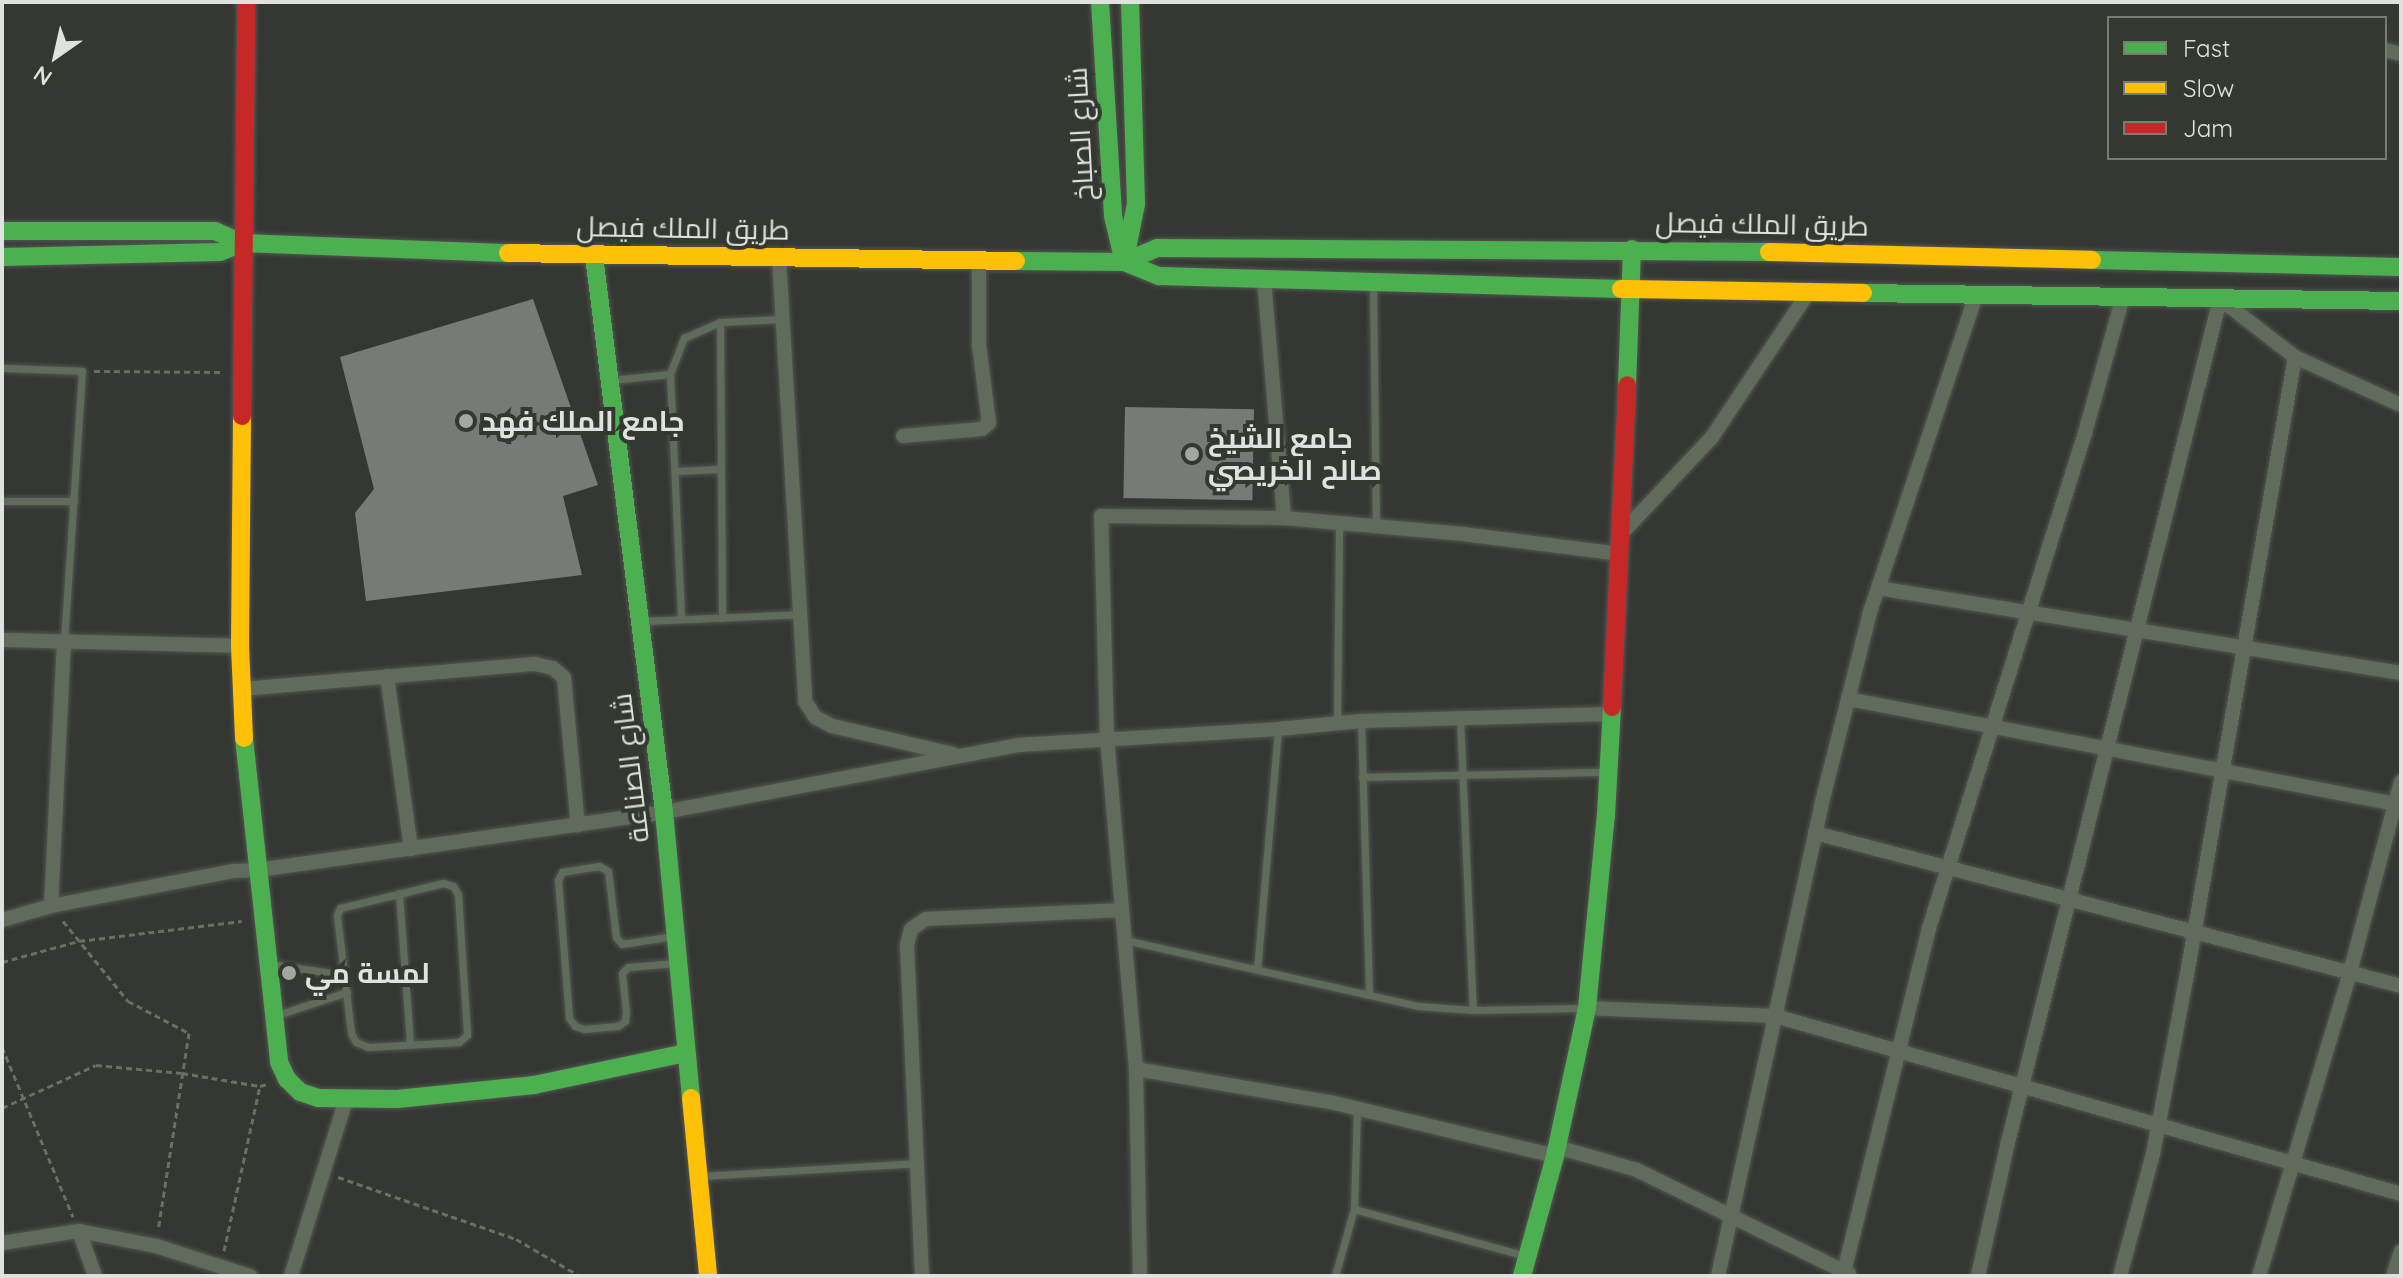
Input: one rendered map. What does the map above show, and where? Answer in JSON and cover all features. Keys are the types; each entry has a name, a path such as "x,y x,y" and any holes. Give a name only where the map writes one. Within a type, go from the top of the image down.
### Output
{"street":[{"path":"246,2 240,646 245,769 279,1062 287,1079 300,1092 318,1098 397,1099 534,1085 686,1053"},
{"name":"شارع الصباخ","path":"1100,2 1113,216 1124,262"},
{"path":"1124,262 1136,204 1130,2"},
{"name":"طريق الملك فيصل","path":"2,231 215,231 242,243 594,256 1124,262 1159,276 1628,289 2401,301"},
{"name":"طريق الملك فيصل","path":"2,257 220,252 242,243"},
{"name":"طريق الملك فيصل","path":"1124,262 1157,248 1632,249 2401,267"},
{"path":"1522,1276 1530,1257 1556,1152 1587,1008 1608,772 1609,714 1621,554 1628,289 1632,249"},
{"name":"شارع الصناعة","path":"594,256 664,812 708,1276"},
{"path":"779,258 805,701 815,717 832,726 958,755"},
{"path":"903,436 982,429 989,423 979,345 979,260"},
{"path":"1264,279 1284,518"},
{"path":"1621,534 1712,437 1810,290"},
{"path":"1718,1276 1815,833 1848,699 1878,588 1977,293"},
{"path":"1136,1069 1357,1109 1637,1170 1847,1275 1898,1053 1948,868 2123,297"},
{"path":"1978,1276 2220,299 2295,357 2401,405"},
{"path":"2124,1274 2158,1126 2195,931 2295,357"},
{"path":"1140,1276 1136,1069 1107,739 1101,516 1284,518 1621,554"},
{"path":"1878,588 2246,645 2401,673"},
{"path":"2,640 240,646"},
{"path":"51,906 64,642"},
{"path":"242,689 535,664 553,668 564,678 578,825"},
{"path":"387,676 411,849"},
{"path":"1848,699 2398,805"},
{"path":"2,920 51,906 233,871 664,812 1018,745 1361,721 1609,714"},
{"path":"2259,1276 2350,972 2398,805 2401,782"},
{"path":"1815,833 2401,986"},
{"path":"922,1276 907,945 911,929 926,919 1122,910"},
{"path":"1587,1008 1775,1016 2401,1194"},
{"path":"291,1276 346,1099"},
{"path":"79,1231 95,1276"},
{"path":"2,1243 79,1231 156,1246 250,1276"},
{"path":"2393,1276 2401,1251"}],"lane":[{"path":"1373,281 1376,527"},
{"path":"681,619 670,374 684,338 720,322 782,319"},
{"path":"720,322 722,618"},
{"path":"2,368 82,371 64,642"},
{"path":"610,381 670,374"},
{"path":"675,471 720,469"},
{"path":"2,501 74,501"},
{"path":"1337,723 1339,523"},
{"path":"640,621 800,614"},
{"path":"1460,718 1473,1010"},
{"path":"1361,721 1369,995"},
{"path":"1257,970 1278,729"},
{"path":"1362,777 1608,772"},
{"path":"675,936 622,944 616,937 608,871 599,866 562,872 558,880 569,1018 575,1026 584,1029 618,1026 625,1021 621,981 628,967 678,963"},
{"path":"443,883 453,886 458,894 469,1025 467,1035 459,1042 368,1047 356,1042 351,1033 344,975 337,915 340,908 443,883"},
{"path":"399,893 410,1044"},
{"path":"1125,940 1418,1006 1473,1010 1587,1008"},
{"path":"267,964 344,975"},
{"path":"273,1016 347,992"},
{"path":"1335,1276 1354,1209 1357,1109"},
{"path":"698,1176 917,1163"},
{"path":"1354,1209 1530,1257"}],"path":[{"path":"82,371 241,372"},
{"path":"51,906 128,1001 189,1033 156,1246"},
{"path":"2,962 79,941 262,919"},
{"path":"2,1047 79,1231"},
{"path":"2,1108 96,1065 182,1073 260,1086 287,1079"},
{"path":"221,1266 260,1086"},
{"path":"323,1172 516,1239 580,1276"}],"building":[{"name":"جامع الملك فهد","path":"533,299 598,485 563,496 582,575 366,601 355,513 374,489 340,357"},
{"name":"جامع الشيخ صالح الخريصي","path":"1125,407 1254,409 1252,500 1123,498"}],"traffic: fast":[{"path":"1100,2 1113,216 1124,262"},
{"path":"1126,254 1136,204 1130,2"},
{"path":"2,231 215,231 242,243 508,253"},
{"path":"2,257 220,252 242,243"},
{"path":"1016,261 1124,262 1157,248 1769,252"},
{"path":"1627,385 1632,249"},
{"path":"594,256 664,812 691,1098"},
{"path":"2092,260 2401,267"},
{"path":"1124,262 1159,276 1621,289"},
{"path":"1863,293 2401,301"},
{"path":"1522,1276 1555,1156 1587,1008 1606,815 1612,707"},
{"path":"244,738 279,1062 287,1079 300,1092 318,1098 397,1099 534,1085 686,1053"}],"traffic: slow":[{"path":"1769,252 2092,260"},
{"path":"508,253 1016,261"},
{"path":"1621,289 1863,293"},
{"path":"242,416 240,646 244,738"},
{"path":"691,1098 708,1276"}],"traffic: jam":[{"path":"242,416 246,2"},
{"path":"1612,707 1627,385"}],"place":[{"name":"جامع الملك فهد","path":"466,421"},
{"name":"جامع الشيخ صالح الخريصي","path":"1192,454"},
{"name":"لمسة مي","path":"289,973"}]}
